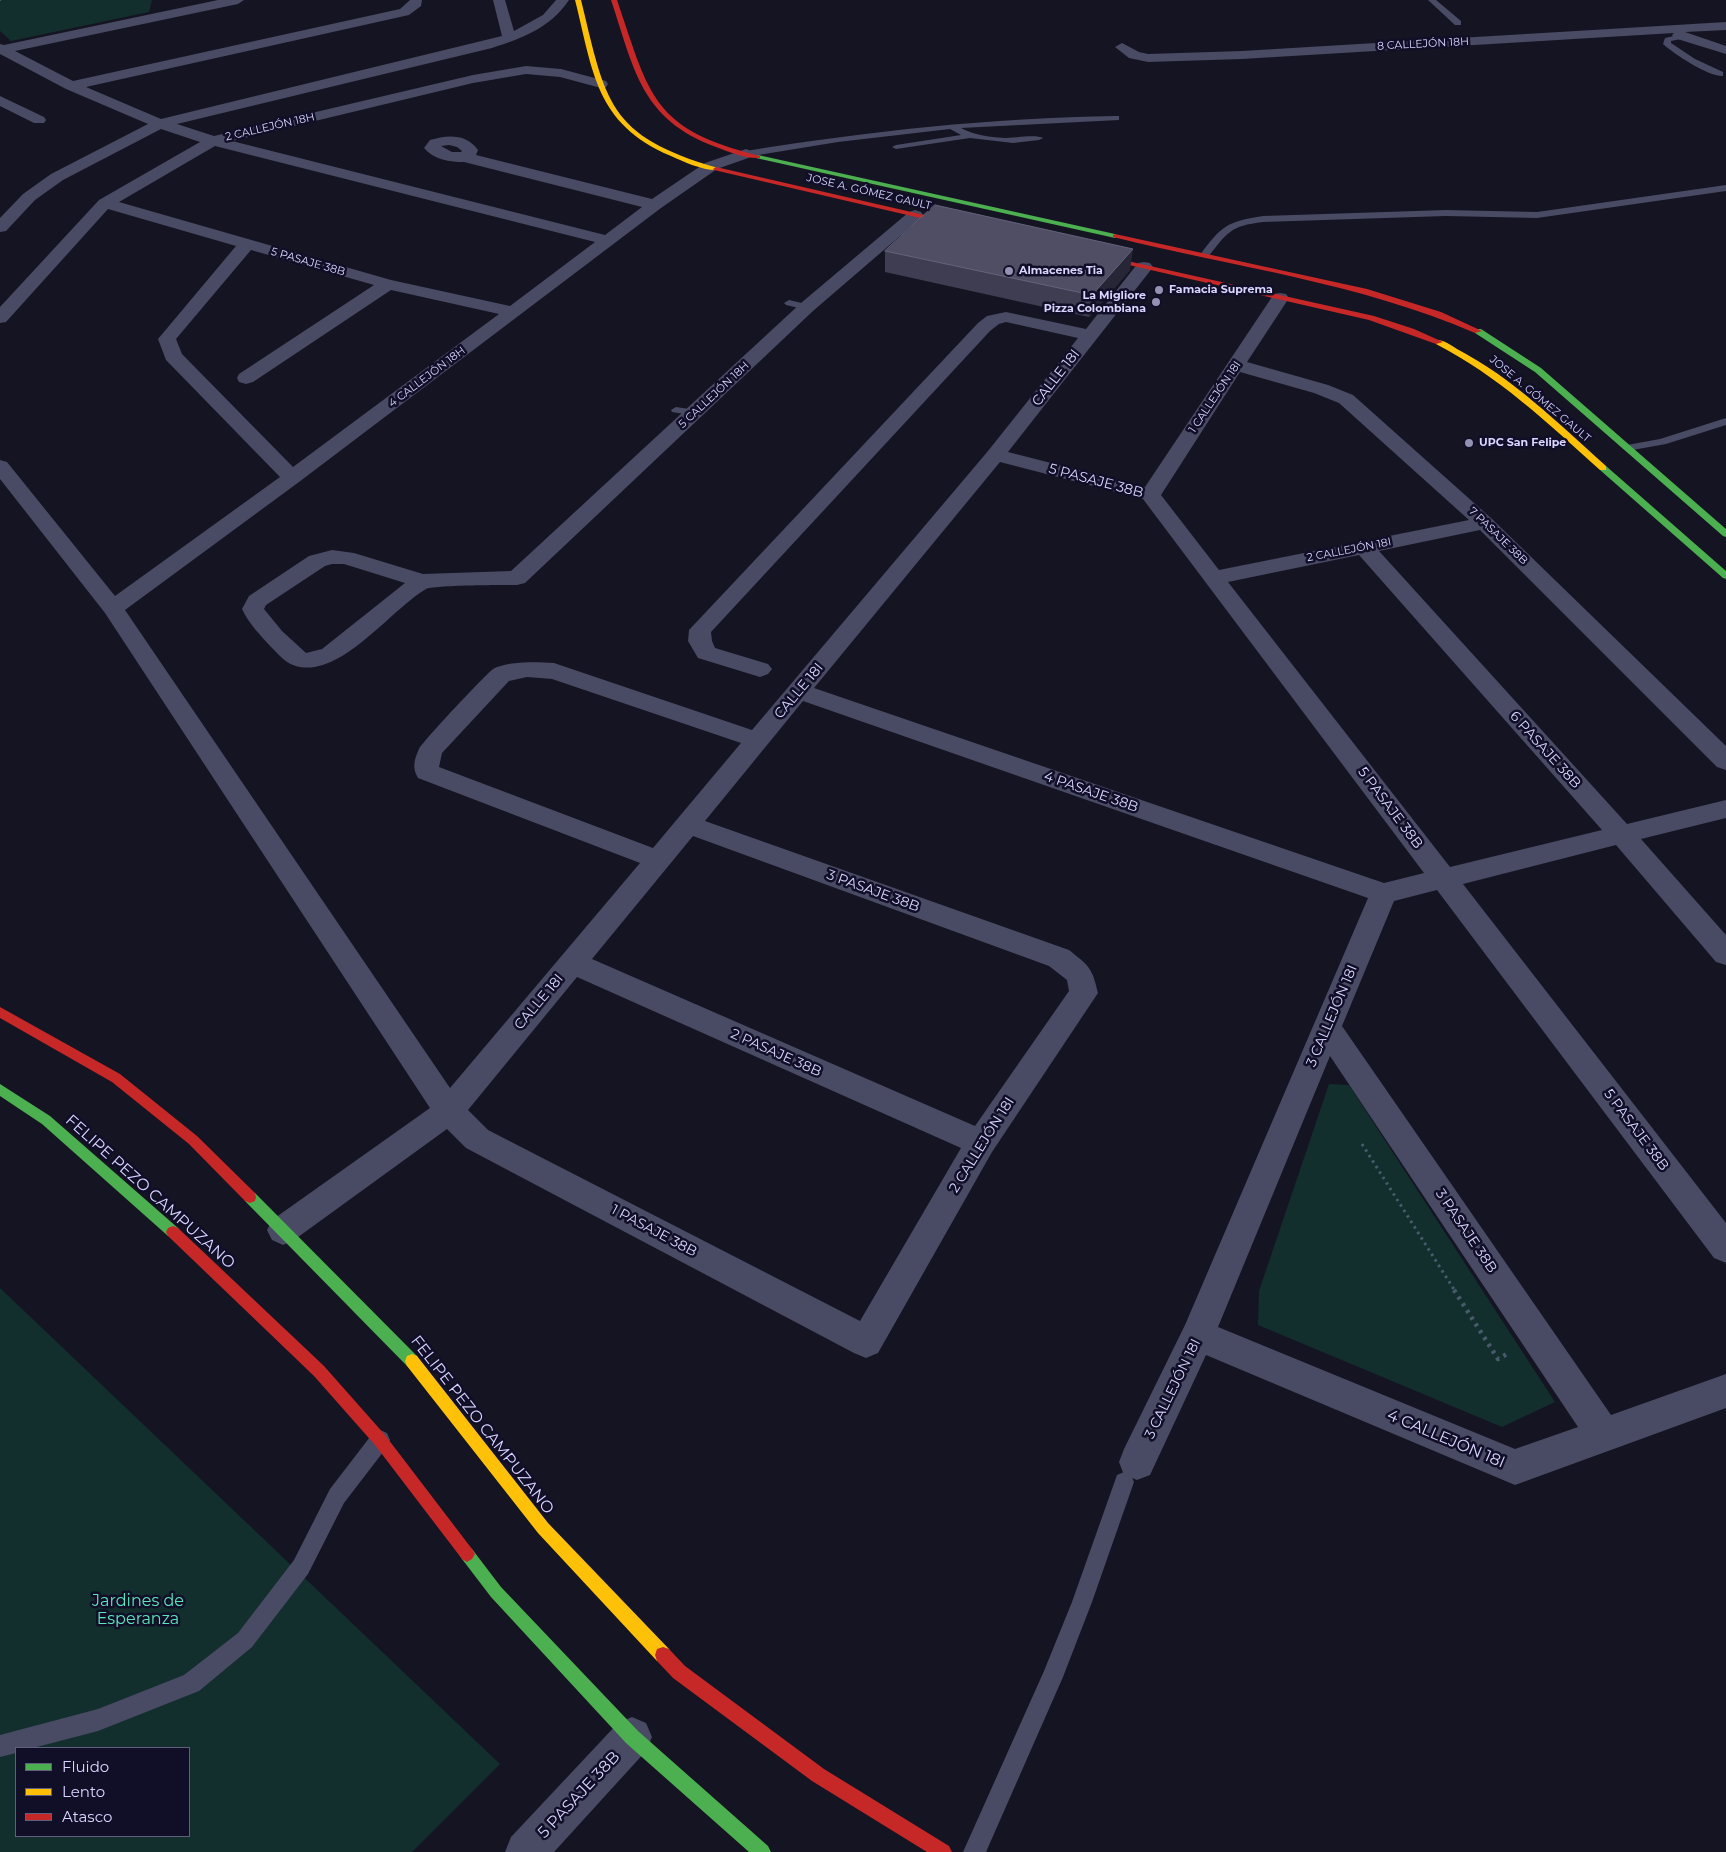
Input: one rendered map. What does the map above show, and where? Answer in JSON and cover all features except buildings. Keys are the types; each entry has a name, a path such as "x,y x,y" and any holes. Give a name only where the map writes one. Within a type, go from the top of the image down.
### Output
{"main road":[{"name":"JOSE A. GÓMEZ GAULT","path":"578,0 608,103 621,121 638,135 662,150 750,178 972,228"},
{"name":"JOSE A. GÓMEZ GAULT","path":"614,0 652,97 663,113 698,136 746,154 1364,291 1408,303 1445,316 1480,332 1524,360 1726,534"},
{"name":"JOSE A. GÓMEZ GAULT","path":"1087,254 1371,318 1409,329 1443,343 1475,361 1512,388 1720,564 1726,576"},
{"name":"FELIPE PEZO CAMPUZANO","path":"0,1012 116,1078 193,1140 405,1352 543,1528 679,1672 818,1775 943,1852"},
{"name":"FELIPE PEZO CAMPUZANO","path":"0,1089 46,1120 181,1238 319,1371 380,1440 496,1592 632,1737 762,1852"}],"street":[{"path":"166,14 169,0"},
{"path":"1,49 238,0"},
{"path":"71,86 404,12 416,3 416,0"},
{"path":"499,0 509,38"},
{"path":"0,227 29,197 58,177 160,124 487,45 529,31 554,14 563,0"},
{"name":"8 CALLEJÓN 18H","path":"1122,47 1134,55 1148,58 1242,55 1726,26"},
{"path":"1658,30 1726,50"},
{"path":"1,49 71,86 160,124 213,141 610,241"},
{"name":"2 CALLEJÓN 18H","path":"0,318 105,203 213,141 473,79 526,70 561,73 601,84"},
{"path":"0,100 39,120"},
{"name":"4 CALLEJÓN 18H","path":"112,608 292,478 610,241 655,205 711,166 746,154"},
{"path":"464,158 655,205"},
{"name":"5 PASAJE 38B","path":"105,203 246,245 388,284 515,312"},
{"name":"5 CALLEJÓN 18H","path":"422,582 517,578 696,413 798,305 915,215"},
{"path":"246,245 167,339 173,356 292,478"},
{"name":"CALLE 18I","path":"282,1230 449,1110 996,455 1144,268"},
{"path":"246,378 388,284"},
{"name":"1 CALLEJÓN 18I","path":"1150,495 1280,298"},
{"path":"760,669 706,653 700,641 700,630 984,327 993,320 1006,317 1090,335"},
{"name":"7 PASAJE 38B","path":"1236,365 1321,389 1346,399 1485,522 1726,761"},
{"name":"5 PASAJE 38B","path":"996,455 1150,495 1726,1248"},
{"name":"1 PASAJE 38B","path":"0,466 112,608 449,1110 477,1139 866,1342"},
{"name":"2 CALLEJÓN 18I","path":"1213,578 1485,522"},
{"name":"6 PASAJE 38B","path":"1364,547 1726,954"},
{"path":"332,557 346,558 422,582 330,654 316,660 308,661 296,658 258,618 253,609 257,601 317,561 332,557"},
{"path":"658,860 427,772 426,764 431,750 501,675 527,670 554,671 757,740"},
{"name":"4 PASAJE 38B","path":"798,691 1384,893"},
{"path":"1384,893 1726,809"},
{"name":"3 PASAJE 38B","path":"688,824 1059,958"},
{"name":"3 CALLEJÓN 18I","path":"1131,1472 1198,1335 1384,893"},
{"name":"2 CALLEJÓN 18I","path":"866,1342 981,1143 1084,993 1080,974 1059,958"},
{"name":"2 PASAJE 38B","path":"572,963 981,1143"},
{"name":"3 PASAJE 38B","path":"1327,1027 1604,1435"},
{"name":"4 CALLEJÓN 18I","path":"1198,1335 1515,1467 1726,1391"},
{"name":"5 PASAJE 38B","path":"526,1852 632,1737"}],"lane":[{"path":"1432,0 1458,23"},
{"path":"1683,36 1668,40 1667,44 1692,61 1720,74"},
{"path":"746,154 846,138 949,126 1072,118 1116,118"},
{"path":"949,126 970,136 988,140 1019,142 1039,138"},
{"path":"896,147 970,136"},
{"path":"1205,256 1224,230 1240,222 1263,219 1446,213 1537,214 1726,188"},
{"path":"676,410 696,413"},
{"path":"1627,448 1662,442 1726,421"},
{"path":"0,1746 98,1720 191,1683 245,1640 301,1568 337,1496 380,1440"},
{"path":"974,1852 1052,1677 1131,1472"}],"path":[{"path":"1362,1144 1498,1359 1539,1338"}],"green space":[{"path":"0,0 152,0 149,12 11,41 0,31"},
{"path":"1329,1084 1349,1085 1555,1402 1502,1427 1258,1325 1259,1291"},
{"name":"Jardines de Esperanza","path":"0,1288 500,1764 412,1852 0,1852"}],"traffic: fast":[{"path":"758,157 1115,236"},
{"path":"1478,331 1538,370 1726,534"},
{"path":"1603,468 1726,576"},
{"path":"0,1089 46,1120 173,1232"},
{"path":"250,1197 412,1361"},
{"path":"467,1554 496,1592 632,1737 762,1852"}],"traffic: slow":[{"path":"578,0 599,80 612,109 621,121 641,138 653,145 678,157 716,169"},
{"path":"1439,342 1462,354 1505,383 1603,468"},
{"path":"412,1361 543,1528 663,1655"}],"traffic: jam":[{"path":"614,0 639,73 645,87 662,112 682,129 706,141 733,151 758,157"},
{"path":"716,169 959,225"},
{"path":"1115,236 1364,291 1438,314 1478,331"},
{"path":"1096,256 1371,318 1439,342"},
{"path":"0,1012 116,1078 193,1140 250,1197"},
{"path":"173,1232 319,1371 380,1440 467,1554"},
{"path":"663,1655 679,1672 818,1775 943,1852"}],"place":[{"name":"Almacenes Tia","path":"1009,271"},
{"name":"Famacia Suprema","path":"1159,290"},
{"name":"La Migliore Pizza Colombiana","path":"1156,302"},
{"name":"UPC San Felipe","path":"1469,443"}]}
